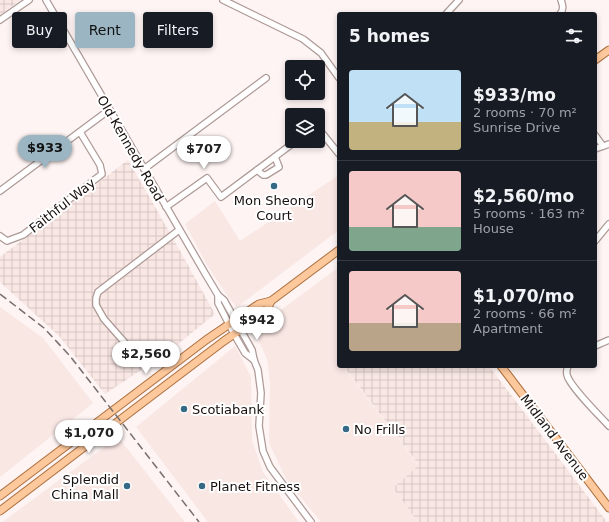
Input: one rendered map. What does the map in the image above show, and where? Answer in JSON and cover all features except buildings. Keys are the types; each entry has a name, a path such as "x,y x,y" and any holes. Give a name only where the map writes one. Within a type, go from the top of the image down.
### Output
{"main road":[{"path":"597,59 609,50"},
{"path":"0,496 232,322 258,304 271,301 337,252"},
{"path":"0,511 234,334 266,312 271,301"},
{"name":"Midland Avenue","path":"503,368 609,508"}],"street":[{"path":"0,20 29,0"},
{"name":"Old Kennedy Road","path":"46,0 218,296 224,300 232,322 234,334 245,353 254,360"},
{"path":"223,0 303,39 321,53 337,75"},
{"path":"448,12 459,0"},
{"path":"560,0 563,6 562,12"},
{"path":"144,169 266,78"},
{"path":"0,191 109,110"},
{"name":"Faithful Way","path":"0,236 7,241 23,235 102,174 100,164 80,132"},
{"path":"325,137 337,152"},
{"path":"597,138 603,146"},
{"path":"597,148 609,144"},
{"path":"166,207 207,178 221,197 287,148"},
{"path":"257,170 263,175 266,175 278,166 275,157"},
{"path":"597,239 609,224"},
{"path":"141,355 133,352 104,319 96,305 96,298 98,292 179,230"},
{"path":"232,322 241,330 252,350 258,370 261,393 259,426 263,451 270,467 311,522"},
{"path":"597,345 609,340"},
{"path":"567,368 566,373 569,379 586,402 609,426"}],"shaded area":[{"path":"0,0 20,0 0,15"},
{"path":"128,160 215,314 167,353 105,394 59,336 0,282 0,257"},
{"path":"337,176 337,232 237,307 228,297 207,265 185,224 215,201 240,241"},
{"path":"337,268 337,368 346,368 345,369 419,466 393,488 418,522 321,522 286,479 269,443 270,383 267,359 254,330"},
{"path":"0,307 43,338 93,403 0,477"},
{"path":"235,346 251,377 252,440 263,472 299,522 208,522 136,427"},
{"path":"345,368 491,368 607,522 418,522 393,488 419,465"},
{"path":"118,437 185,522 3,522 9,517"}],"railway":[{"path":"0,294 44,328 70,356 199,522"}],"place":[{"name":"Mon Sheong Court","path":"274,186"},
{"name":"Scotiabank","path":"184,409"},
{"name":"No Frills","path":"346,429"},
{"name":"Splendid China Mall","path":"127,486"},
{"name":"Planet Fitness","path":"202,486"}]}
